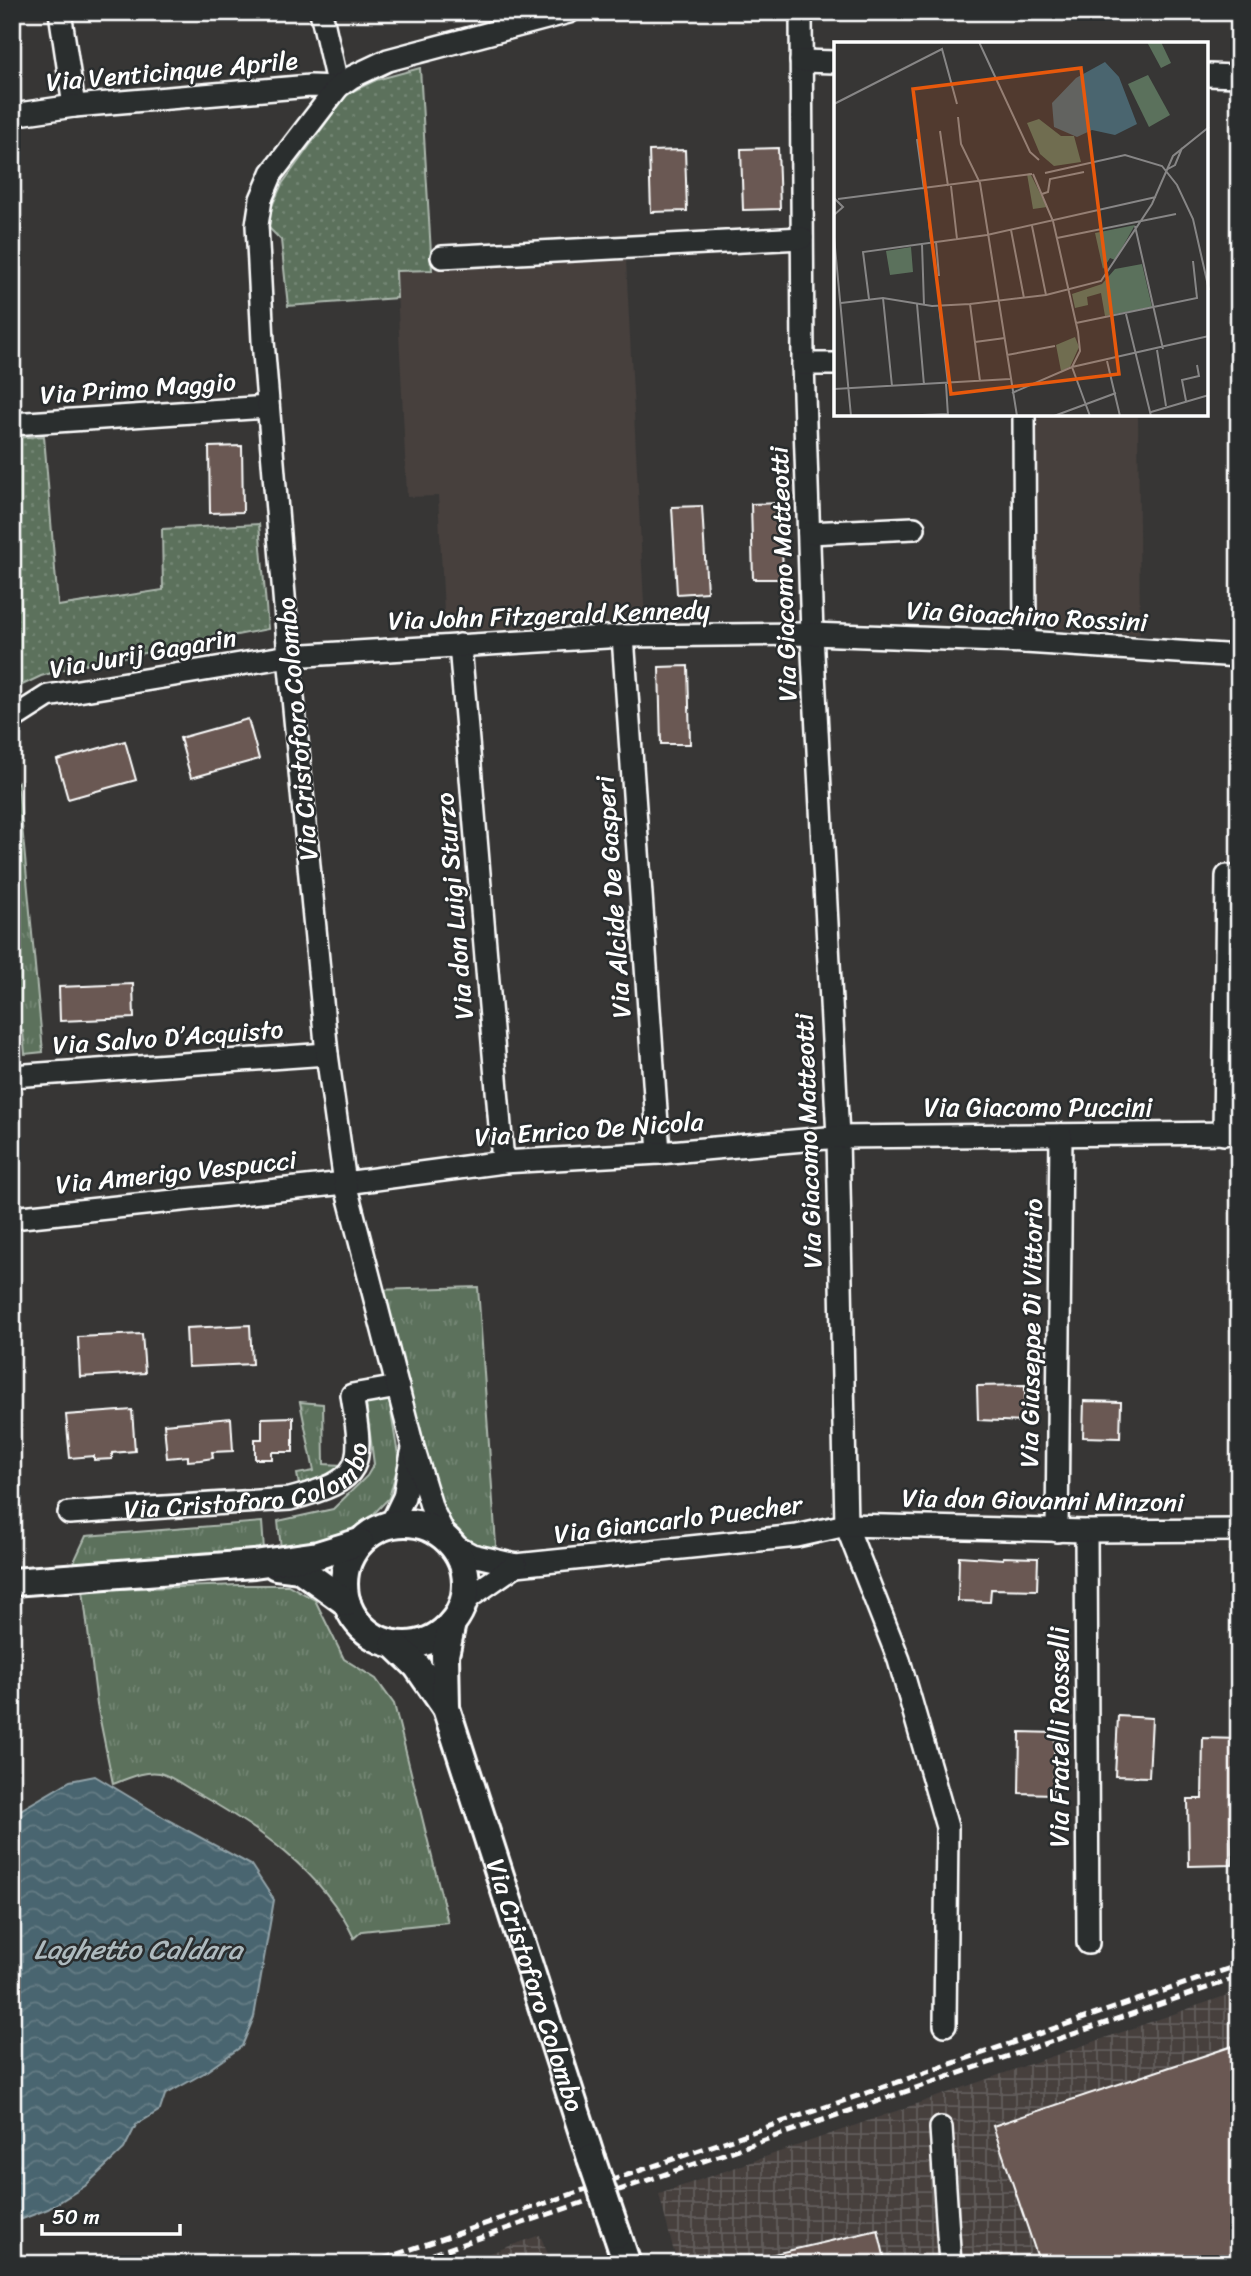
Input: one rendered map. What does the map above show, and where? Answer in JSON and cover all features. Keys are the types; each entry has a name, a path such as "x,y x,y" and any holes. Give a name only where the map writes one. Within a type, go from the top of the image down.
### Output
{"street":[{"path":"61,12 74,106"},
{"path":"321,12 338,87 352,77 388,60 569,12"},
{"name":"Via Giacomo Matteotti","path":"801,12 803,364 808,533 838,1137 846,1525 899,1660 947,1827 945,2025"},
{"path":"801,61 834,62"},
{"path":"1209,75 1239,76"},
{"name":"Via Venticinque Aprile","path":"12,115 74,106 310,86 338,87"},
{"name":"Via Cristoforo Colombo","path":"338,87 272,173 261,199 257,225 268,407 327,1054 345,1183 413,1447 432,1509 450,1542"},
{"path":"442,257 802,238"},
{"path":"803,364 834,364"},
{"name":"Via Primo Maggio","path":"12,424 268,407"},
{"path":"1024,416 1025,642"},
{"path":"808,533 914,528"},
{"name":"Via John Fitzgerald Kennedy","path":"289,656 623,636 812,634"},
{"name":"Via Gioachino Rossini","path":"812,634 1025,642 1239,656"},
{"name":"Via Alcide De Gasperi","path":"623,636 659,1153"},
{"name":"Via don Luigi Sturzo","path":"460,645 503,1162"},
{"name":"Via Jurij Gagarin","path":"12,719 48,696 289,656"},
{"path":"1227,876 1232,1134"},
{"name":"Via Salvo D’Acquisto","path":"12,1076 327,1054"},
{"name":"Via Giacomo Puccini","path":"838,1137 1232,1134"},
{"name":"Via Giuseppe Di Vittorio","path":"1057,1531 1061,1135"},
{"name":"Via Enrico De Nicola","path":"345,1183 503,1162 659,1153 838,1137"},
{"name":"Via Amerigo Vespucci","path":"12,1218 345,1183"},
{"name":"Via Cristoforo Colombo","path":"69,1513 290,1499 324,1490 345,1478 356,1463 358,1442 352,1395 398,1387"},
{"name":"Via Cristoforo Colombo","path":"391,1524 404,1497 413,1447"},
{"path":"411,1523 430,1528 450,1542 463,1564 467,1584 457,1614 440,1634 410,1645 394,1644 374,1636 358,1623 347,1603 344,1587 351,1556 360,1542 374,1531 391,1524 411,1523"},
{"name":"Via don Giovanni Minzoni","path":"846,1525 1057,1531 1239,1530"},
{"name":"Via Giancarlo Puecher","path":"450,1542 472,1555 516,1565 797,1536 846,1525"},
{"name":"Via Fratelli Rosselli","path":"1086,1531 1088,1943"},
{"path":"12,1582 254,1564 318,1555 360,1542"},
{"path":"254,1564 300,1569 347,1603"},
{"name":"Via Giancarlo Puecher","path":"457,1614 471,1596 516,1565"},
{"name":"Via Cristoforo Colombo","path":"446,1708 445,1655 457,1614"},
{"name":"Via Cristoforo Colombo","path":"394,1644 417,1666 446,1708 626,2264"},
{"path":"941,2128 950,2264"}],"shaded area":[{"path":"626,260 645,622 445,632 438,496 407,497 396,271"},
{"path":"1035,416 1138,416 1140,635 1036,627"},
{"path":"1239,1991 1239,2264 677,2264 659,2194"},
{"path":"540,2235 552,2264 460,2264"}],"green space":[{"path":"420,68 432,270 396,271 397,298 288,306 281,240 269,228 271,208 282,184 347,94 376,80"},
{"path":"44,436 58,606 163,590 162,529 259,524 268,629 77,666 41,676 12,690 12,438"},
{"path":"18,782 43,1052 25,1054 23,1031 12,1032 12,789"},
{"path":"478,1287 496,1545 492,1552 453,1536 434,1503 376,1290"},
{"path":"389,1400 399,1461 389,1498 362,1526 331,1542 281,1549 278,1521 333,1509 367,1476 374,1464 366,1404"},
{"path":"300,1402 323,1404 324,1464 342,1465 341,1470 300,1491 297,1474 314,1471"},
{"path":"262,1522 264,1550 72,1566 86,1536"},
{"path":"288,1585 315,1600 344,1659 376,1679 394,1704 448,1922 362,1931 354,1938 341,1914 306,1871 286,1852 240,1819 173,1778 160,1773 142,1774 113,1784 97,1705 83,1590"}],"water":[{"name":"Laghetto Caldara","path":"95,1776 251,1865 274,1900 254,2017 242,2046 204,2073 165,2095 160,2110 136,2125 124,2149 85,2186 48,2209 12,2223 12,1815 70,1781"}],"building":[{"path":"778,148 780,209 743,210 741,149"},
{"path":"685,150 687,211 651,212 649,151"},
{"path":"242,446 243,512 210,513 209,447"},
{"path":"781,503 783,579 753,579 751,504"},
{"path":"702,506 707,592 677,594 672,507"},
{"path":"688,666 690,744 661,744 659,667"},
{"path":"248,719 259,759 191,778 180,738"},
{"path":"125,741 136,780 68,799 57,760"},
{"path":"133,984 134,1018 60,1021 59,987"},
{"path":"250,1325 252,1364 188,1367 186,1328"},
{"path":"142,1334 145,1373 80,1377 78,1337"},
{"path":"1025,1385 1025,1422 978,1420 977,1386"},
{"path":"1084,1401 1121,1402 1120,1438 1083,1437"},
{"path":"132,1410 135,1451 112,1453 112,1459 94,1460 94,1456 70,1458 66,1415"},
{"path":"293,1417 293,1452 272,1452 272,1459 255,1459 255,1439 262,1439 262,1418"},
{"path":"231,1418 233,1451 212,1452 213,1458 200,1460 188,1461 188,1456 167,1458 164,1424"},
{"path":"959,1556 1038,1558 1037,1590 991,1589 990,1602 958,1601"},
{"path":"1118,1716 1152,1718 1149,1777 1115,1776"},
{"path":"1020,1732 1055,1733 1053,1794 1019,1793"},
{"path":"1203,1738 1239,1739 1239,1772 1234,1772 1232,1865 1189,1866 1188,1799 1202,1799"},
{"path":"1239,2044 1239,2264 1040,2264 993,2126"},
{"path":"878,2230 886,2264 758,2264 757,2258"}],"railway":[{"path":"368,2264 1239,1965"},
{"path":"404,2264 1239,1977"}]}
